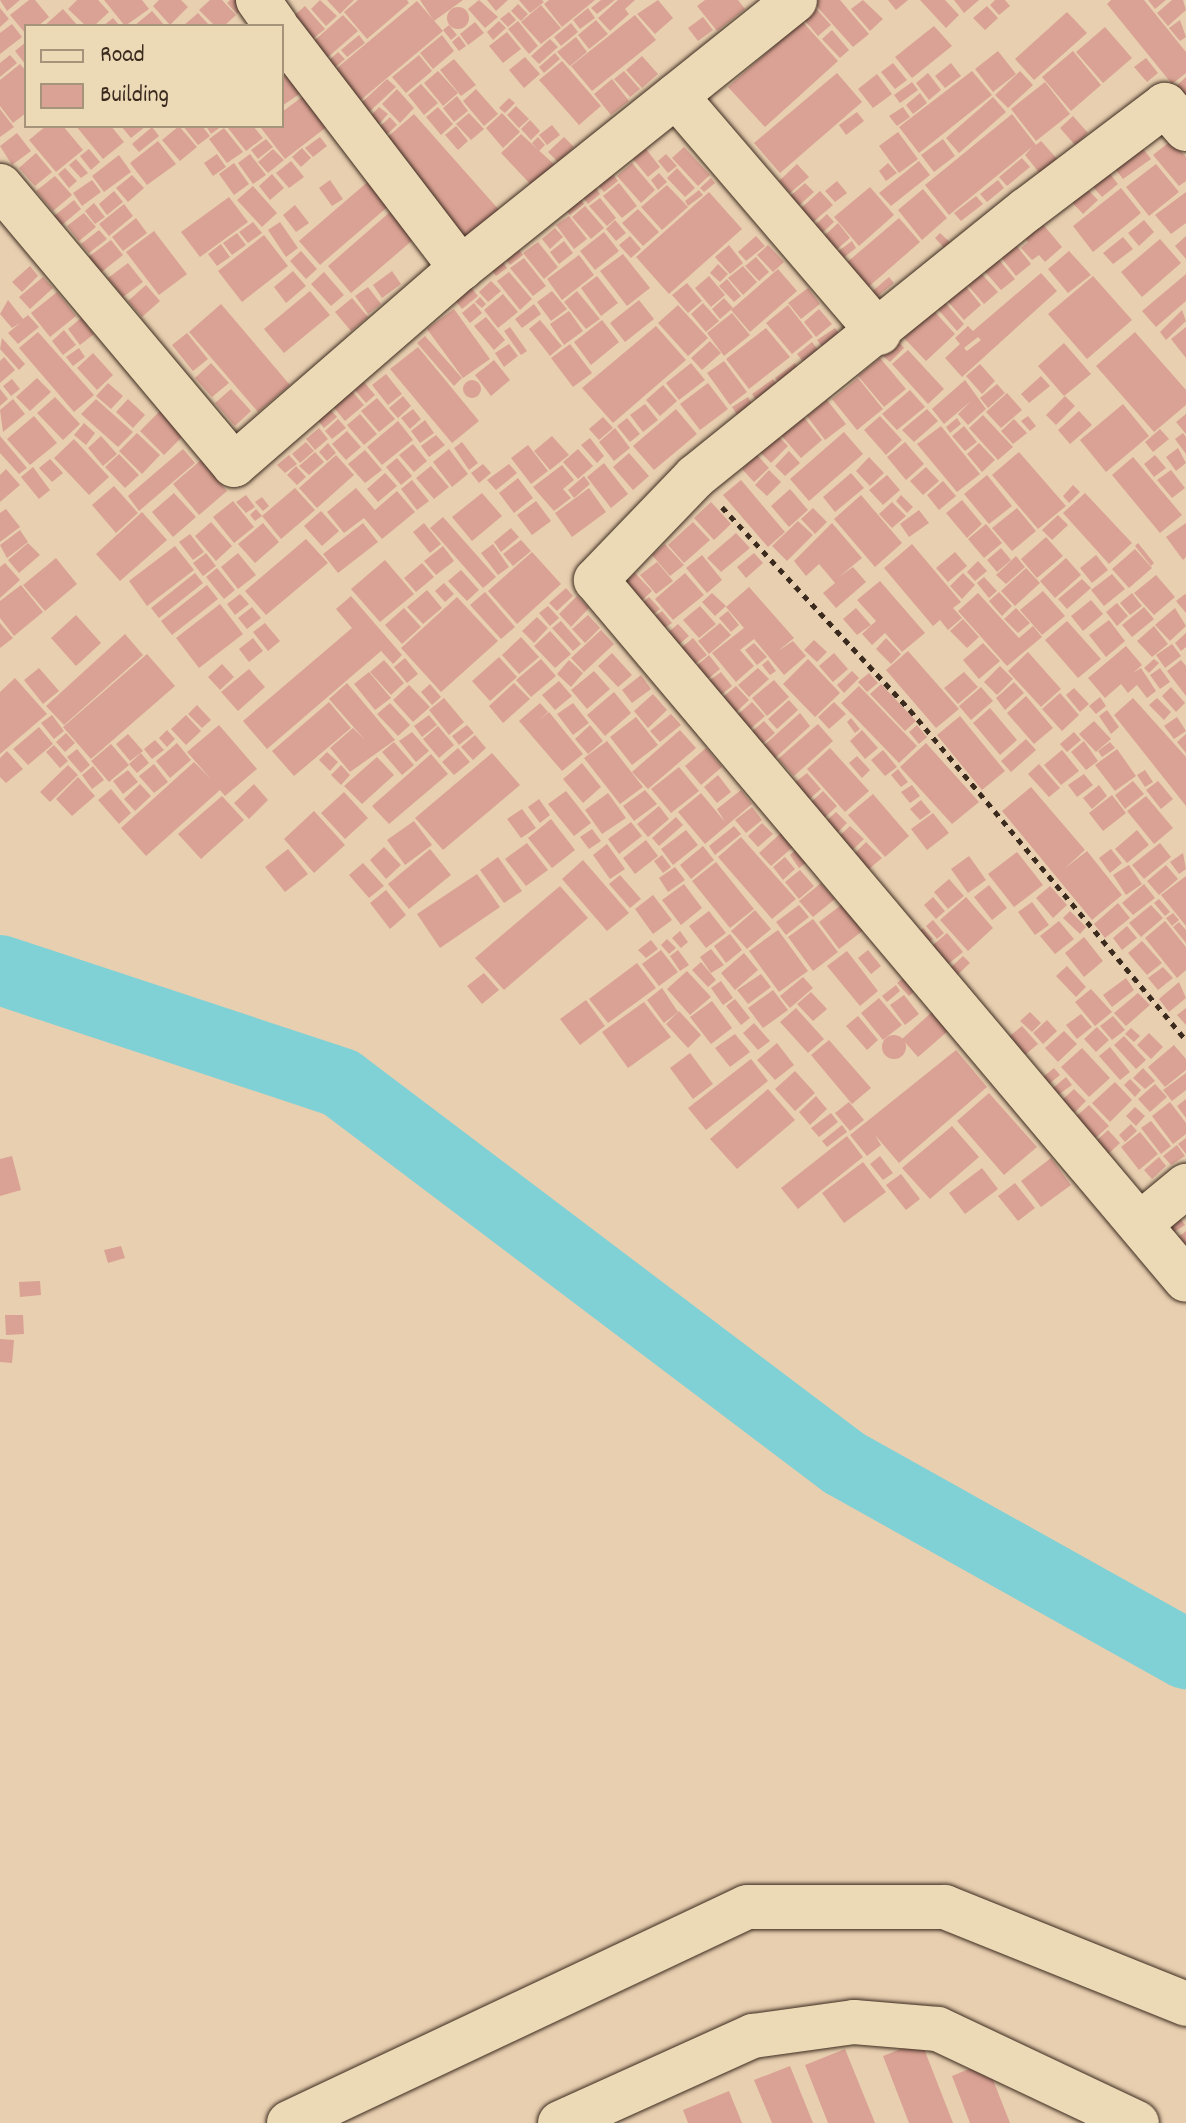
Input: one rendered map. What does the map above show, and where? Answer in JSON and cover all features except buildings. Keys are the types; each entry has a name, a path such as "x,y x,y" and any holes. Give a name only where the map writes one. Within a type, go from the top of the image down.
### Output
{"street":[{"path":"0,186 234,465 461,268 795,0"},
{"path":"284,30 461,268"},
{"path":"676,96 879,333"},
{"path":"1186,129 1165,105 1026,210 879,333 695,477 596,580 1186,1280"},
{"path":"1140,1224 1186,1186"},
{"path":"289,2123 747,1907 945,1907 1186,2004"},
{"path":"560,2123 753,2036 854,2022 938,2029 1137,2123"}],"path":[{"path":"695,477 910,710 1186,1040"}],"waterway":[{"path":"0,970 341,1083 844,1463 1186,1654"}]}
